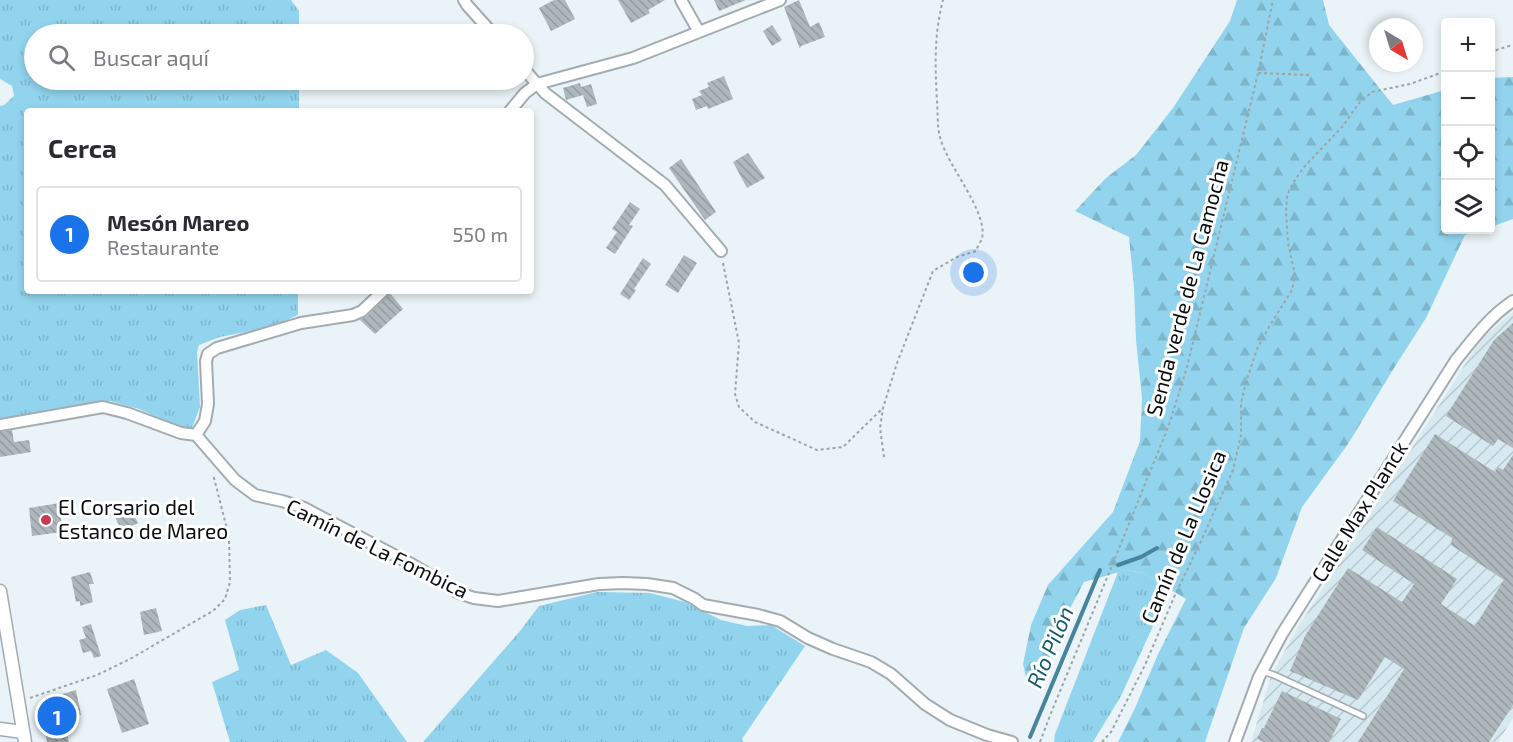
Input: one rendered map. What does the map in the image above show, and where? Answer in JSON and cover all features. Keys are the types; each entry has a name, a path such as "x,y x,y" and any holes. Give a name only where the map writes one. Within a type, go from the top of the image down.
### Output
{"street":[{"path":"464,0 484,24"},
{"path":"681,0 699,32"},
{"path":"534,86 633,58 780,0"},
{"path":"534,81 545,93 665,185 721,251"},
{"path":"512,108 529,90"},
{"path":"0,425 103,407 126,412 181,433 196,435 206,421 208,354 217,348 288,326 353,315 362,311 380,294"},
{"name":"Calle Max Planck","path":"1235,742 1262,671 1282,634 1456,360 1486,323 1513,301"},
{"name":"Camín de La Fombica","path":"196,435 235,480 255,495 304,508 413,565 459,593 474,598 498,601 599,584 635,583 673,588 695,598 703,605 780,621 808,638 871,662 891,674 925,704 950,720 1012,742"},
{"path":"0,591 24,737 0,729"}],"lane":[{"path":"1262,671 1363,716"}],"path":[{"path":"884,457 880,428 883,408 897,363 933,272 957,257 976,251 982,238 980,221 974,205 946,154 940,137 935,55 942,0"},
{"name":"Senda verde de La Camocha","path":"1040,742 1169,425 1187,367 1258,73 1273,0"},
{"path":"1495,51 1513,46"},
{"name":"Camín de La Llosica","path":"1102,742 1111,732 1145,665 1233,470 1241,435 1241,403 1247,379 1257,349 1292,290 1294,275 1288,243 1286,212 1287,195 1293,183 1304,167 1342,127 1359,103 1372,92 1410,84 1443,72"},
{"path":"1258,73 1310,75"},
{"path":"721,251 739,343 735,394 740,407 755,423 817,450 843,447 883,408"},
{"path":"19,702 97,675 130,659 213,611 225,599 230,582 229,537 212,467"}],"shaded area":[{"path":"1513,312 1513,718 1498,742 1251,742 1271,676 1295,632 1481,339"}],"green space":[{"path":"0,0 291,0 299,11 299,24 24,24 24,90 299,90 299,108 24,108 24,294 298,294 298,315 271,327 220,337 199,345 197,352 200,407 192,428 178,426 139,409 110,401 0,419 0,106 14,96 12,86 0,79"},
{"path":"1237,0 1323,0 1329,25 1393,105 1441,91 1441,234 1468,234 1465,235 1426,318 1348,444 1302,507 1276,578 1244,628 1205,742 1118,742 1186,599 1143,573 1126,570 1084,582 1067,614 1050,657 1027,682 1023,664 1031,625 1048,585 1113,512 1140,441 1142,398 1129,237 1075,211 1106,178 1136,155 1173,108 1230,21"},
{"path":"1513,77 1513,219 1495,226 1495,126 1495,78"},
{"path":"1126,570 1143,573 1170,589 1121,696 1093,742 1054,742 1055,734 1118,572"},
{"path":"597,592 650,593 685,602 721,620 747,626 771,625 805,646 742,739 743,742 423,742 539,606"},
{"path":"266,605 291,665 326,650 358,673 407,742 230,742 212,682 239,670 225,620 240,610"}],"building":[{"path":"554,0 565,0 575,19 551,31 539,8"},
{"path":"618,0 665,0 648,10 650,13 631,23"},
{"path":"714,0 746,0 719,11"},
{"path":"799,0 810,27 819,22 825,37 801,46 800,49 784,7"},
{"path":"772,25 782,40 772,46 763,31"},
{"path":"724,76 733,99 708,109 707,106 696,110 692,99 702,95 699,91 709,87 707,83"},
{"path":"580,83 581,87 591,84 597,104 587,107 583,95 566,100 563,88"},
{"path":"748,153 765,178 747,188 733,162"},
{"path":"681,159 716,212 705,220 669,168"},
{"path":"630,202 640,209 629,225 633,226 615,254 606,248 617,232 612,229"},
{"path":"684,255 697,263 678,293 665,285"},
{"path":"643,258 651,264 629,300 620,294"},
{"path":"389,294 403,309 375,334 360,320"},
{"path":"1513,323 1513,448 1498,439 1493,446 1446,416 1494,340"},
{"path":"12,430 14,442 29,440 31,452 0,457 0,432"},
{"path":"1435,434 1495,472 1498,467 1503,470 1513,455 1513,705 1489,742 1358,742 1404,669 1385,657 1358,700 1290,671 1305,636 1348,568 1402,602 1414,584 1362,550 1377,527 1457,579 1441,604 1475,626 1504,580 1451,545 1452,538 1393,501"},
{"path":"128,502 138,523 122,531 112,511"},
{"name":"El Corsario del Estanco de Mareo","path":"60,503 62,532 32,536 29,508"},
{"path":"90,572 94,584 89,584 93,602 80,606 80,601 76,602 71,577"},
{"path":"156,608 162,631 144,635 140,612"},
{"path":"91,624 101,656 94,658 91,651 83,653 79,640 86,638 82,627"},
{"path":"134,679 149,724 122,733 107,689"},
{"path":"76,690 81,715 63,718 69,742 47,742 40,701"},
{"path":"1282,691 1341,719 1329,742 1264,742 1257,739"}],"waterway":[{"name":"Río Pilón","path":"1118,565 1141,557 1157,548"},
{"name":"Río Pilón","path":"1030,737 1100,570"}],"place":[{"name":"El Corsario del Estanco de Mareo","path":"46,520"},
{"name":"Mesón Mareo","path":"57,716"}]}
